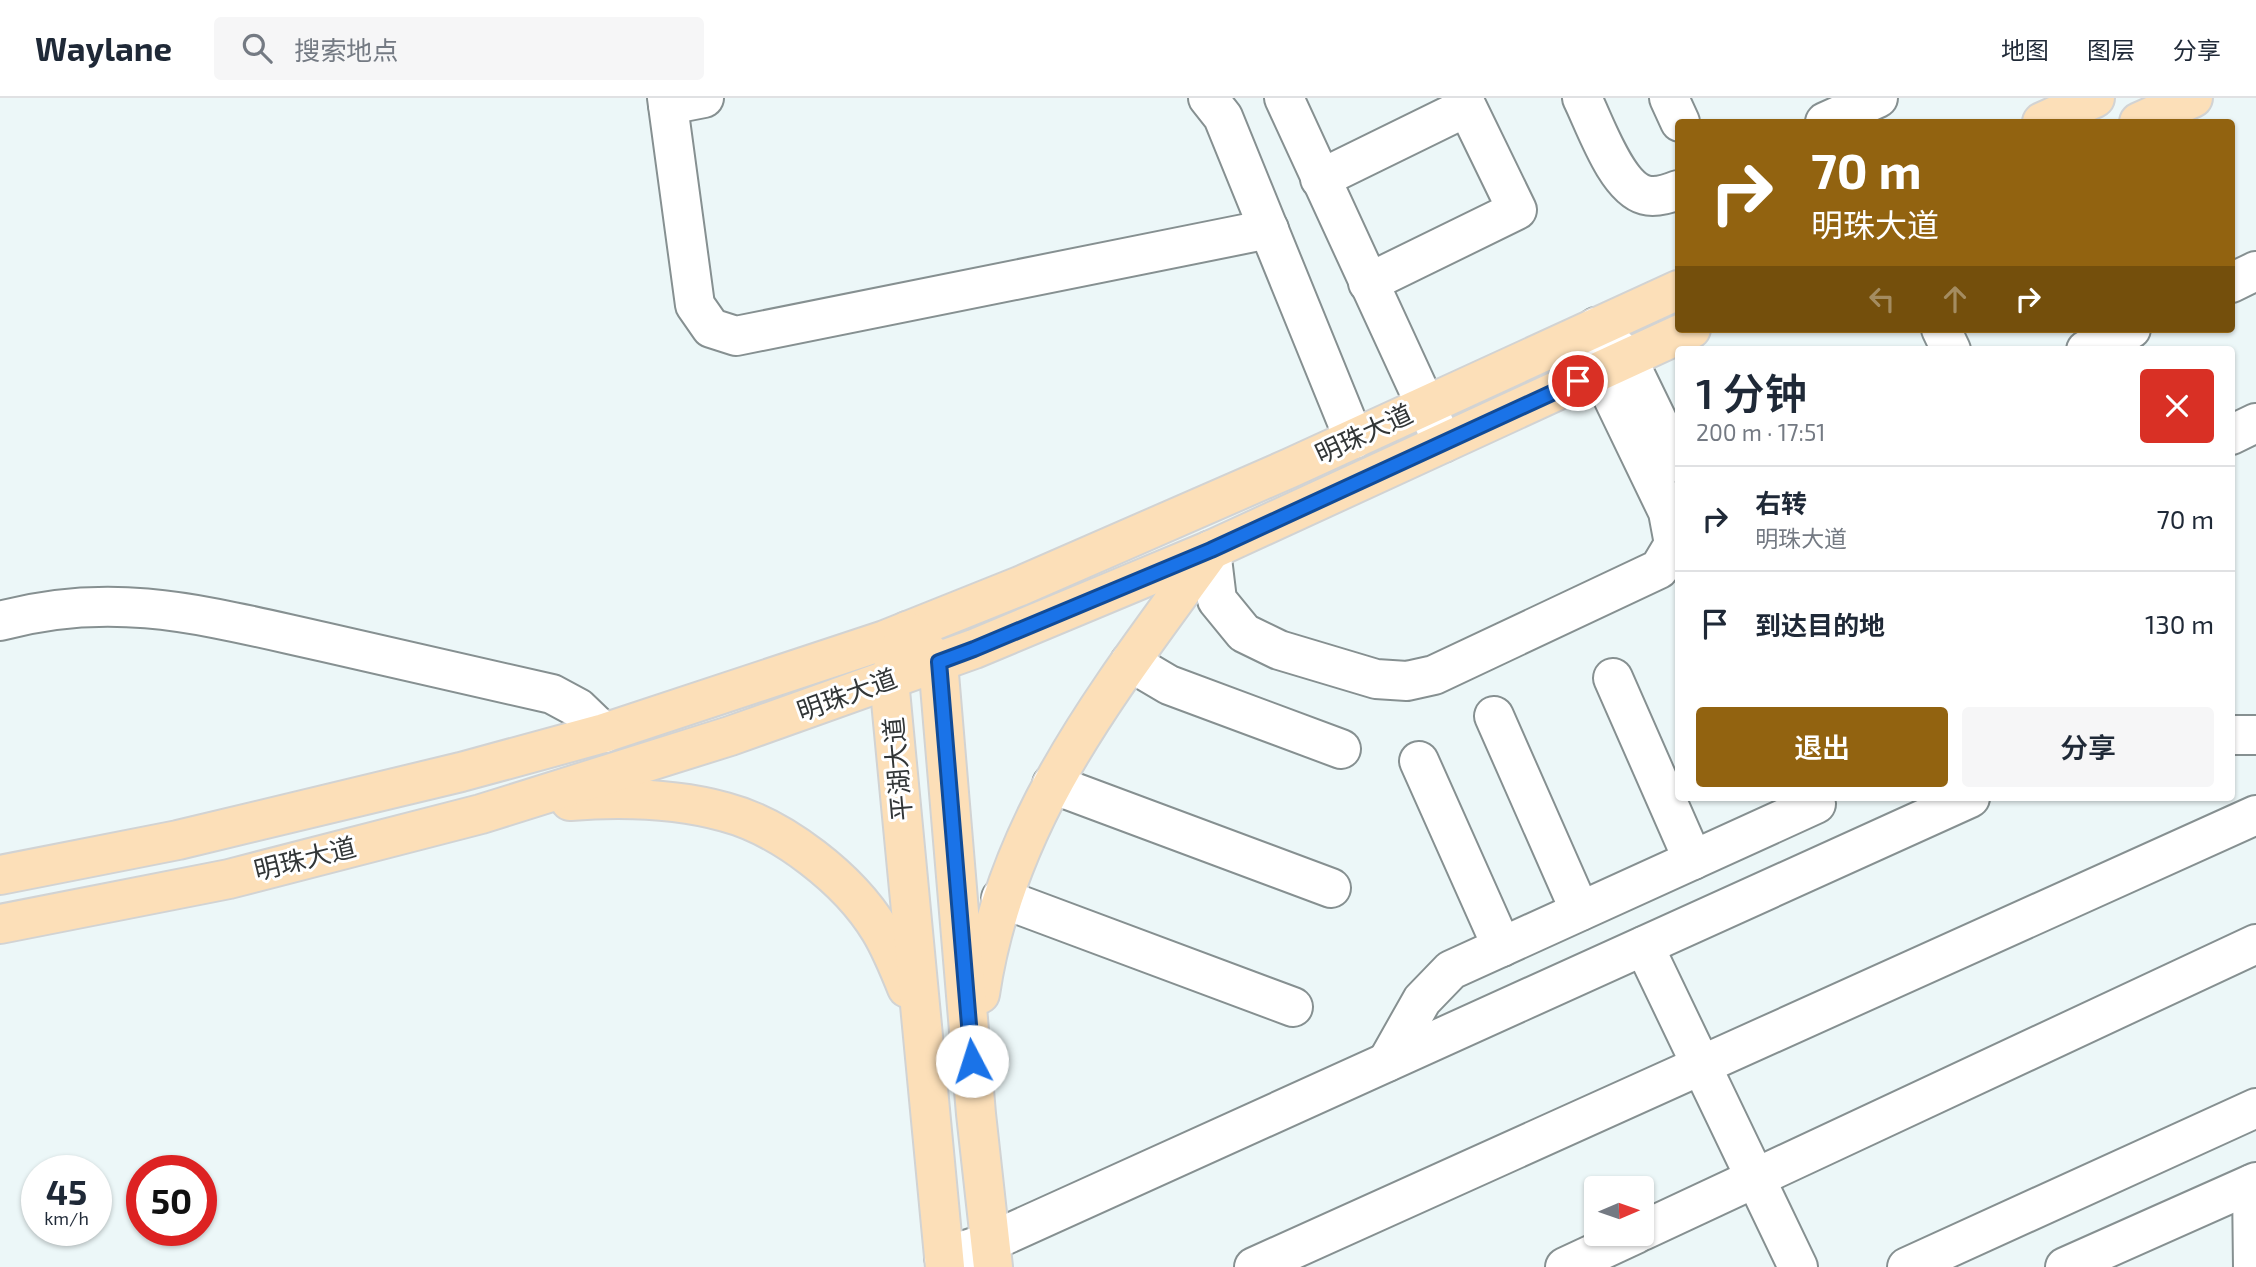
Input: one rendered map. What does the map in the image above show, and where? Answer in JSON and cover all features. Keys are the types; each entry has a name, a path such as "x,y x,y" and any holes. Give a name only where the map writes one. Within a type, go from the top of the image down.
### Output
{"main road":[{"path":"2049,119 2095,98"},
{"path":"2147,119 2193,98"},
{"name":"明珠大道","path":"0,875 178,840 461,772 604,733 745,688 907,631 1020,586 1354,439 1675,291"},
{"name":"明珠大道","path":"0,924 229,879 481,814 730,736 974,649 1211,550 1682,333"},
{"path":"976,1114 974,1060 986,950 1001,898 1020,848 1052,783 1084,729 1211,550"},
{"path":"907,631 939,662"},
{"name":"平湖大道","path":"907,631 889,680 944,1262"},
{"name":"平湖大道","path":"939,662 976,1114 992,1255"},
{"path":"481,814 567,801 649,799 727,812 765,828 800,848 857,899 880,929 897,963 912,1001 929,1119"}],"street":[{"path":"1208,98 1223,117 1354,439"},
{"path":"1284,98 1444,443"},
{"path":"1583,98 1619,173 1630,187 1646,195 1662,195 1675,191"},
{"path":"1669,98 1679,119"},
{"path":"1832,119 1878,98"},
{"path":"680,100 695,305 711,328 736,336 1269,229"},
{"path":"1320,179 1467,107 1517,210 1368,282"},
{"path":"2235,281 2256,271"},
{"path":"1211,550 1217,600 1244,633 1279,650 1376,679 1407,681 1434,675 1659,569 1674,544 1668,512 1614,364 1596,327"},
{"path":"2095,346 2122,333"},
{"path":"1614,364 1675,458"},
{"path":"2235,433 2256,423"},
{"path":"0,621 37,611 77,606 117,605 200,614 552,694 578,708 604,733"},
{"path":"1130,662 1169,685 1341,749"},
{"path":"1614,678 1693,860"},
{"path":"1494,716 1580,911"},
{"path":"2235,735 2256,735"},
{"path":"1419,761 1502,947"},
{"path":"1052,783 1331,888"},
{"path":"944,1262 992,1255 1387,1062 1963,801"},
{"path":"1387,1062 1422,1000 1451,970 1816,804"},
{"path":"1254,1267 2256,815"},
{"path":"1001,898 1293,1007"},
{"path":"1654,1225 2256,944"},
{"path":"1644,946 1798,1267"},
{"path":"1907,1267 2256,1108"},
{"path":"2064,1267 2254,1183 2253,1267"},
{"path":"1564,1267 1610,1246"}],"route":[{"path":"972,1061 939,662 1211,550 1578,381"}]}
